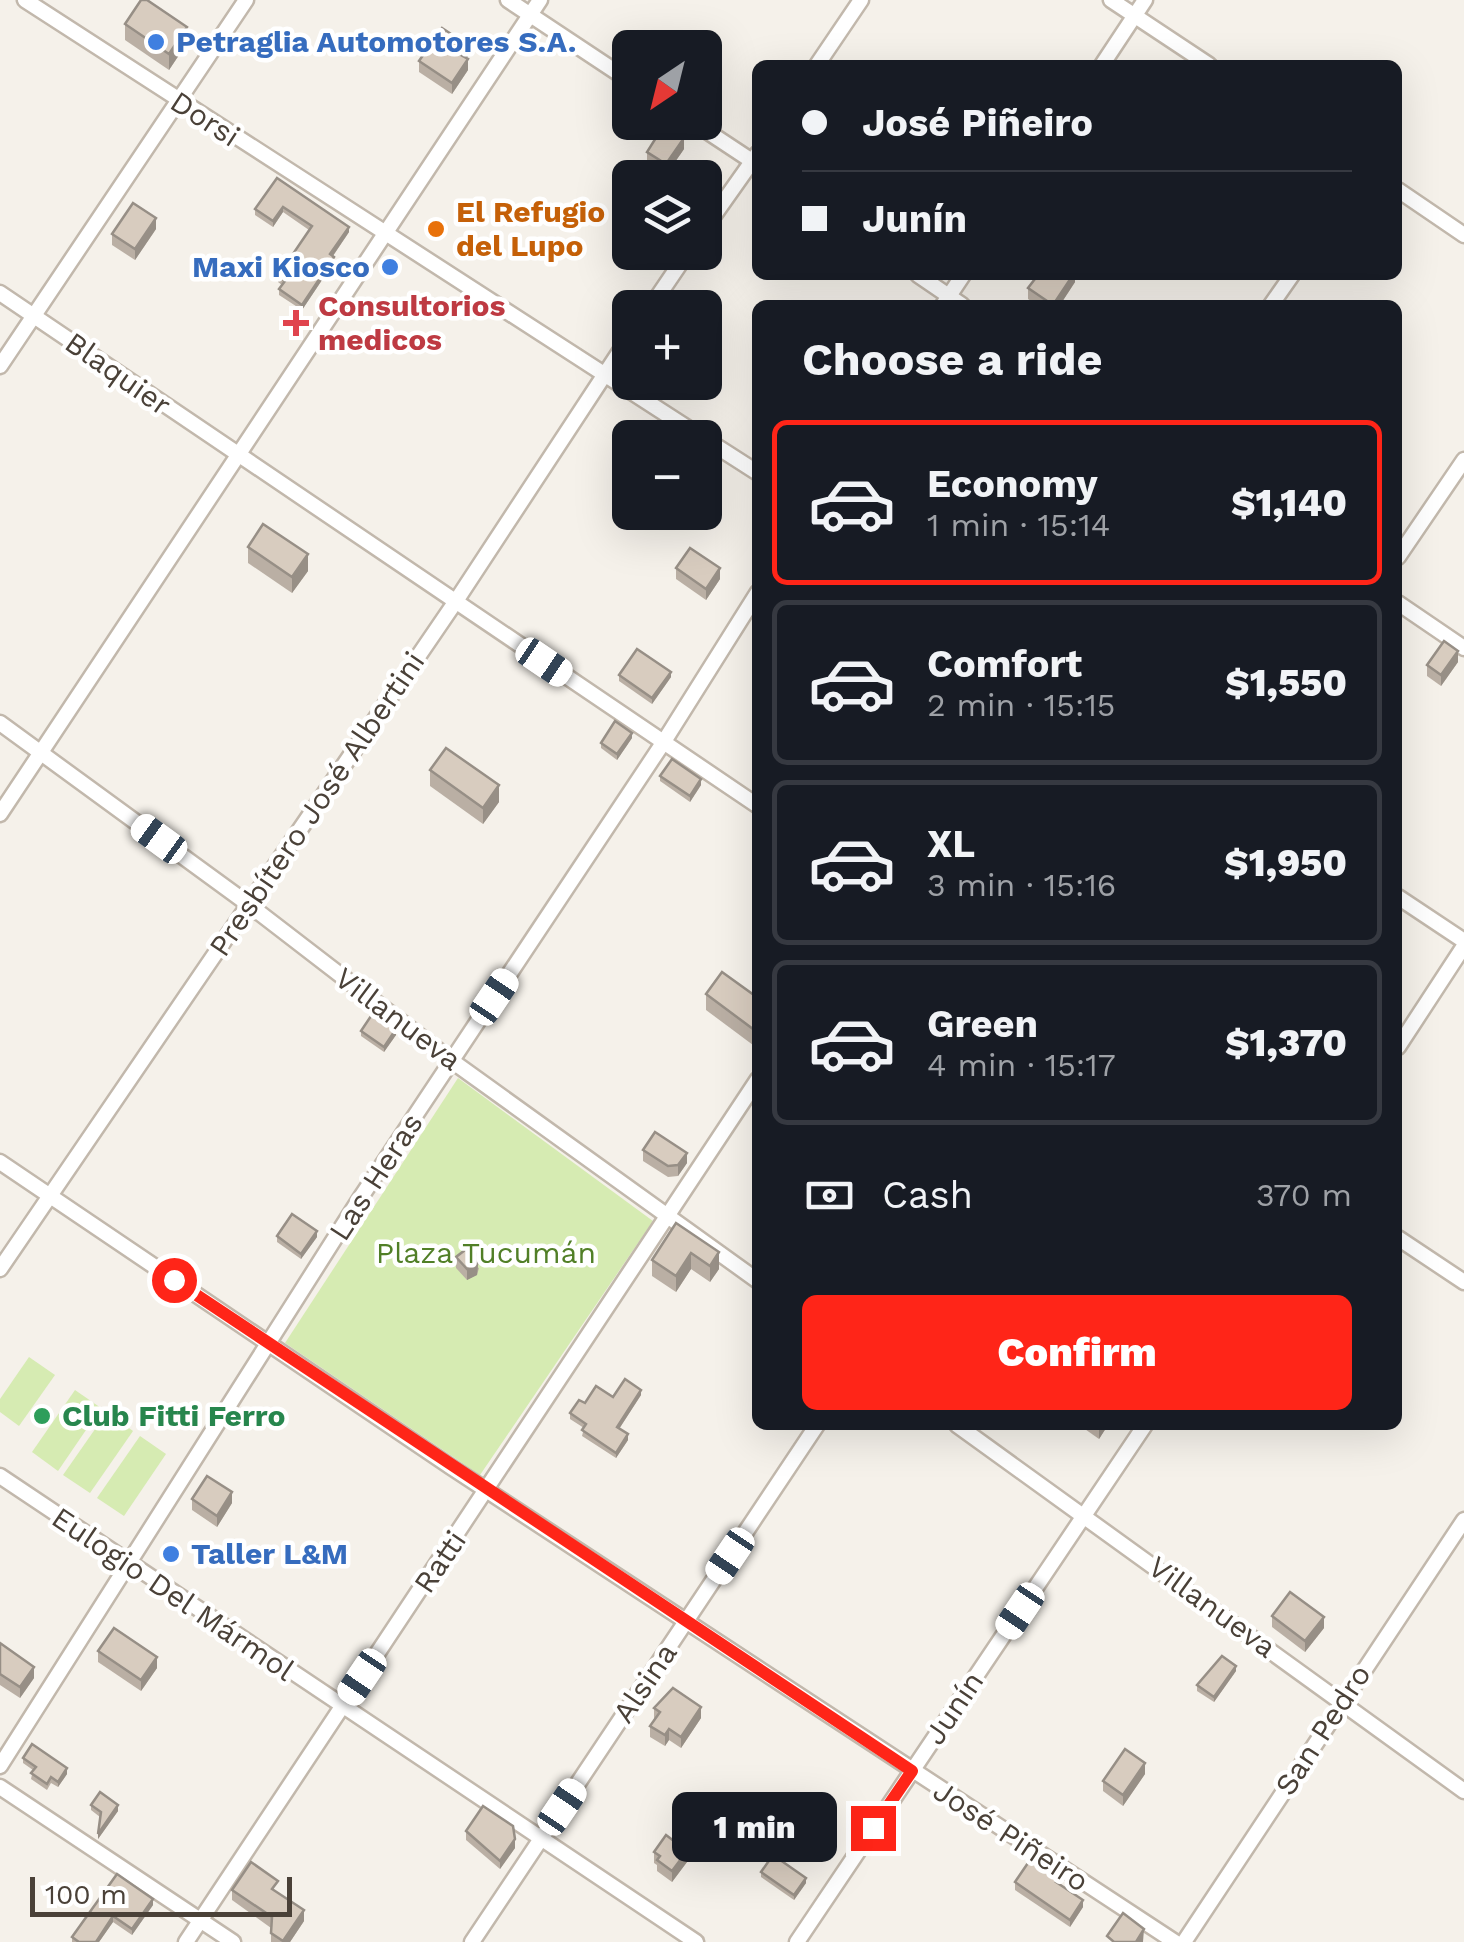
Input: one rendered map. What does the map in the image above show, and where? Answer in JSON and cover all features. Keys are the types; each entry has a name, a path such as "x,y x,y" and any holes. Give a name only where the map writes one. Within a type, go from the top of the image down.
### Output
{"street":[{"name":"Dorsi","path":"25,0 676,420"},
{"path":"0,366 246,0"},
{"path":"508,0 612,69"},
{"path":"0,814 540,0"},
{"path":"820,60 861,0"},
{"path":"1111,0 1201,60"},
{"path":"1105,60 1146,0"},
{"path":"722,139 752,158"},
{"path":"722,205 752,165"},
{"path":"1402,193 1464,235"},
{"path":"924,280 949,300"},
{"name":"Blaquier","path":"0,293 752,802"},
{"name":"Presbítero José Albertini","path":"0,1269 456,601 612,362"},
{"name":"Dorsi","path":"722,450 752,469"},
{"path":"1402,551 1464,460"},
{"name":"Las Heras","path":"0,1766 268,1345 752,601"},
{"path":"1402,606 1464,648"},
{"name":"Villanueva","path":"0,723 248,904 452,1061 752,1277"},
{"path":"1402,901 1464,944 1402,1042"},
{"name":"Ratti","path":"186,1942 488,1492 752,1088"},
{"name":"José Piñeiro","path":"0,1162 488,1492 1175,1942"},
{"path":"1402,1241 1464,1282"},
{"name":"Alsina","path":"472,1942 815,1430"},
{"name":"Villanueva","path":"965,1430 1464,1791"},
{"name":"Junín","path":"796,1942 1142,1430"},
{"name":"Eulogio Del Mármol","path":"0,1476 341,1708 696,1942"},
{"name":"San Pedro","path":"1184,1942 1464,1520"},
{"path":"0,1787 233,1942"}],"green space":[{"name":"Plaza Tucumán","path":"458,1078 653,1221 480,1475 285,1343"},
{"path":"29,1357 55,1375 19,1426 0,1412 0,1399"},
{"path":"75,1390 101,1408 58,1471 32,1452"},
{"path":"107,1412 133,1431 90,1493 63,1475"},
{"path":"140,1436 166,1454 124,1516 97,1498"}],"building":[{"path":"141,0 147,0 187,27 169,54 125,24"},
{"path":"442,28 468,45 461,55 468,59 452,83 419,61"},
{"path":"655,140 683,140 669,160 660,160 647,152"},
{"path":"277,178 349,227 302,305 279,289 285,281 278,276 312,226 283,207 273,221 255,209"},
{"path":"133,203 156,218 135,249 112,234"},
{"path":"1034,280 1070,280 1056,300 1046,300 1028,288"},
{"path":"263,524 308,554 292,577 248,547"},
{"path":"690,548 720,568 706,589 676,568"},
{"path":"1444,641 1458,651 1441,675 1427,665"},
{"path":"637,649 671,672 652,698 619,675"},
{"path":"615,721 632,733 617,754 601,743"},
{"path":"446,748 499,785 483,808 430,770"},
{"path":"672,759 701,779 690,796 660,776"},
{"path":"722,972 752,994 752,1028 706,994"},
{"path":"373,1013 396,1029 384,1047 361,1031"},
{"path":"655,1132 687,1153 678,1165 668,1166 643,1150"},
{"path":"292,1214 317,1231 301,1254 277,1236"},
{"path":"676,1223 719,1252 710,1266 691,1253 676,1276 652,1260"},
{"path":"469,1247 479,1257 477,1264 467,1269 456,1257"},
{"path":"625,1379 641,1390 617,1427 628,1434 616,1453 582,1430 586,1424 570,1413 579,1400 585,1403 596,1386 613,1397"},
{"path":"207,1476 232,1492 217,1516 192,1499"},
{"path":"1290,1592 1324,1617 1305,1641 1272,1616"},
{"path":"114,1628 157,1657 141,1680 98,1651"},
{"path":"0,1643 34,1667 20,1687 0,1674"},
{"path":"1222,1656 1236,1666 1214,1697 1197,1685"},
{"path":"673,1688 701,1707 681,1737 669,1729 665,1735 650,1726 660,1712 654,1708"},
{"path":"32,1744 67,1768 58,1782 51,1777 47,1784 31,1773 36,1767 23,1758"},
{"path":"1125,1749 1145,1763 1123,1795 1103,1781"},
{"path":"100,1792 118,1805 98,1834 101,1812 91,1805"},
{"path":"483,1806 513,1826 515,1839 500,1861 466,1831"},
{"path":"666,1835 687,1851 672,1871 657,1860 660,1856 654,1852"},
{"path":"773,1855 806,1878 794,1895 761,1872"},
{"path":"1032,1857 1060,1877 1056,1882 1083,1900 1070,1920 1015,1882"},
{"path":"251,1862 278,1881 272,1889 304,1910 283,1941 271,1933 272,1917 232,1890"},
{"path":"117,1874 153,1899 132,1929 113,1916 96,1942 79,1942 72,1937"},
{"path":"1123,1913 1144,1929 1136,1942 1114,1942 1107,1936"}],"place":[{"name":"Petraglia Automotores S.A.","path":"156,42"},
{"name":"El Refugio del Lupo","path":"436,229"},
{"name":"Maxi Kiosco","path":"390,267"},
{"name":"Consultorios medicos","path":"296,323"},
{"name":"Club Fitti Ferro","path":"42,1416"},
{"name":"Taller L&M","path":"171,1554"}],"route":[{"path":"174,1280 912,1771 873,1828"}]}
